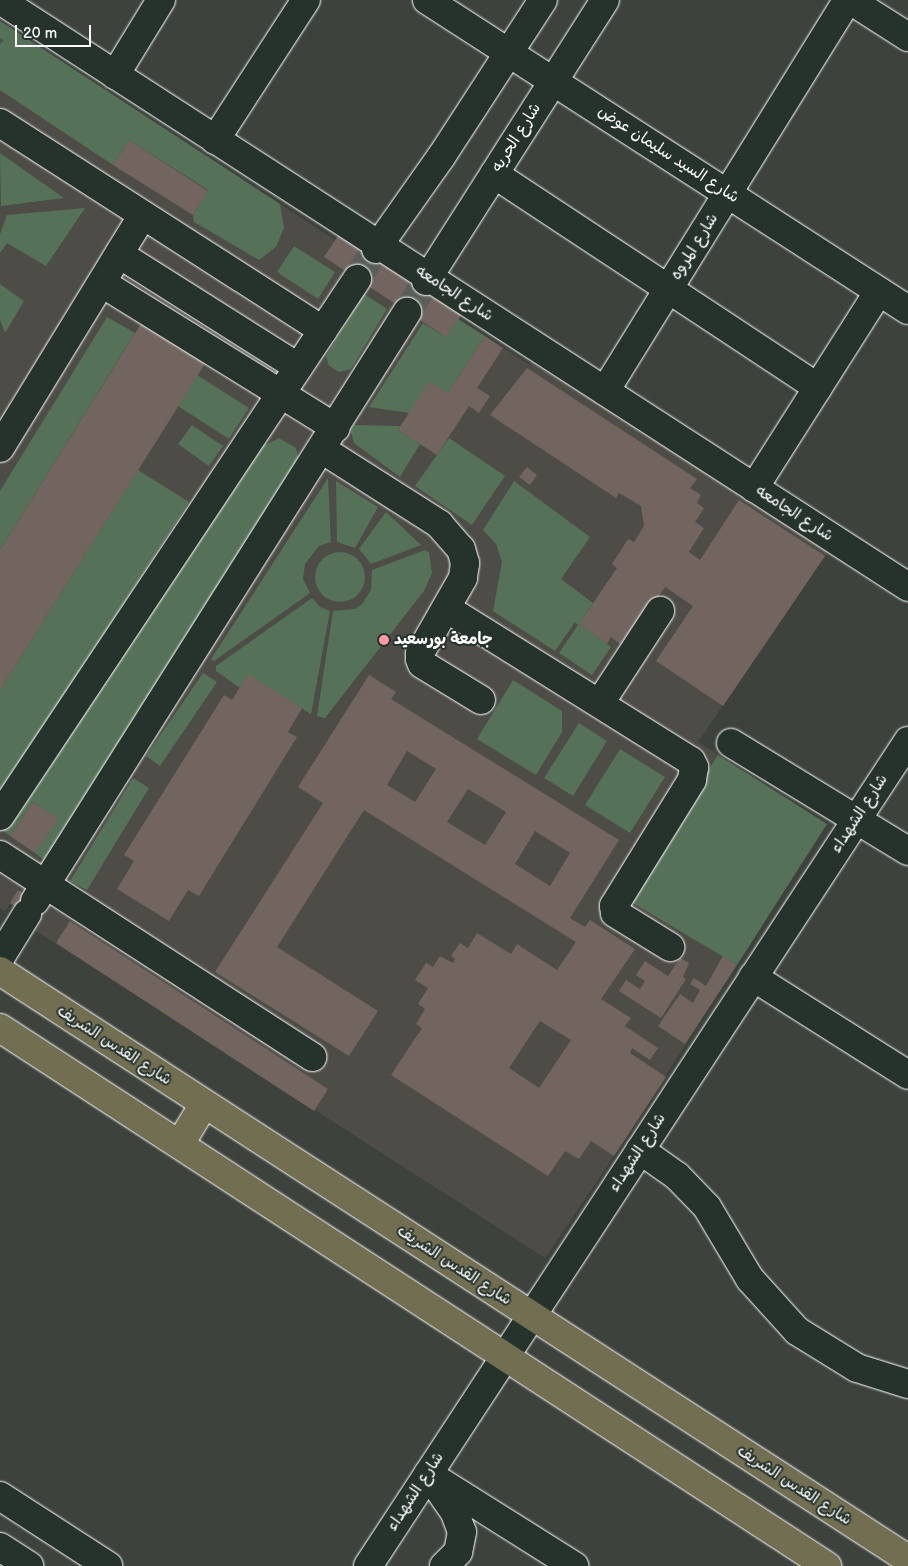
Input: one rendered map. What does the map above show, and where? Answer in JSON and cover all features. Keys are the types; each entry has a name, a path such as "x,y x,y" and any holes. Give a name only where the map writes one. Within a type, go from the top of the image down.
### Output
{"main road":[{"name":"شارع القدس الشريف","path":"0,972 908,1560"},
{"path":"0,1028 826,1566"},
{"path":"180,1144 204,1104"}],"street":[{"path":"114,75 160,0"},
{"path":"215,140 306,0"},
{"name":"شارع السيد سليمان عوض","path":"427,0 908,310"},
{"path":"378,247 543,0"},
{"name":"شارع الحريه","path":"427,279 606,0"},
{"path":"848,0 908,37"},
{"name":"شارع المروه","path":"605,392 848,0"},
{"name":"شارع الجامعه","path":"6,2 114,75 427,279 908,587"},
{"path":"0,123 323,330"},
{"path":"494,174 818,388"},
{"path":"0,448 143,214"},
{"path":"119,254 298,367"},
{"path":"0,816 357,279"},
{"path":"102,283 280,394 329,439 439,524 452,537 461,549 465,563 463,578 420,653 420,659 427,667 481,700"},
{"path":"754,488 879,292"},
{"path":"0,958 329,439 407,312"},
{"path":"446,608 686,756 694,767 692,780 614,906 615,913 670,947"},
{"path":"600,703 660,611"},
{"name":"شارع الشهداء","path":"368,1566 908,741"},
{"path":"731,743 908,851"},
{"path":"0,855 36,900 312,1057"},
{"path":"753,977 908,1074"},
{"path":"640,1150 677,1176 702,1201 719,1224 750,1279 797,1331 857,1368 908,1384"},
{"path":"428,1474 455,1512 462,1532 458,1552 444,1566"},
{"path":"428,1474 574,1566"},
{"path":"0,1496 108,1566"},
{"path":"0,1547 29,1566"}],"shaded area":[{"name":"جامعة بورسعيد","path":"0,21 335,240 343,228 466,308 459,319 530,365 536,357 829,550 698,742 827,824 614,1156 545,1258 33,929 27,914 10,904 5,911 0,908"}],"green space":[{"path":"0,21 280,204 284,228 276,247 259,260 194,222 193,215 208,190 129,140 113,165 0,90 0,45 3,40 0,38"},
{"path":"0,153 64,198 1,206"},
{"path":"85,208 46,266 7,243 0,253 0,234 7,215"},
{"path":"294,246 335,272 318,299 277,272"},
{"path":"0,284 24,301 5,333 0,320"},
{"path":"364,294 387,309 351,369 339,372 329,366 326,356"},
{"path":"107,317 135,333 0,550 0,491"},
{"path":"458,319 485,336 448,393 409,413 369,407 423,323 446,337"},
{"path":"197,375 249,408 229,439 178,406"},
{"path":"192,425 223,446 209,466 178,444"},
{"path":"354,425 400,426 398,430 420,444 400,477 354,443 351,431"},
{"path":"279,438 296,448 299,461 49,864 35,853 58,819 33,802 10,836 2,830 261,447"},
{"path":"449,438 505,476 472,525 415,486"},
{"path":"138,470 189,502 0,795 0,690"},
{"path":"328,478 331,542 319,546 305,564 303,579 310,593 214,661 211,659"},
{"path":"336,481 378,507 355,548 337,542"},
{"path":"514,481 590,537 561,579 593,603 579,624 611,647 592,675 559,653 578,625 575,622 555,651 493,611 502,562 496,544 483,530"},
{"path":"386,512 421,545 371,564 359,549"},
{"path":"425,550 429,552 432,573 424,591 325,718 317,716 333,611 355,609 362,604 371,590 372,570"},
{"path":"335,552 345,552 358,559 365,572 365,582 358,595 345,602 335,602 326,598 319,591 315,582 315,572 319,563 326,556"},
{"path":"312,598 320,607 330,611 311,714 248,675 240,688 216,671 216,666"},
{"path":"203,673 217,682 160,766 146,756"},
{"path":"513,680 562,711 562,732 536,775 477,739"},
{"path":"579,723 607,741 573,796 544,778"},
{"path":"620,749 665,777 630,833 585,805"},
{"path":"718,755 827,824 737,965 626,899"},
{"path":"133,778 149,788 87,890 70,881"}],"building":[{"path":"129,140 208,191 193,215 113,165"},
{"path":"343,228 466,308 446,337 324,257"},
{"path":"144,319 208,359 0,690 0,550"},
{"path":"485,336 503,348 477,388 490,396 479,413 469,406 437,455 398,430 429,381 448,393"},
{"path":"527,368 697,479 690,488 701,495 697,503 704,508 695,522 704,528 689,552 700,560 739,500 825,556 723,706 656,661 693,606 665,587 659,596 665,600 645,608 621,645 611,637 607,644 579,624 617,568 612,564 628,539 634,542 644,526 641,506 619,493 616,498 490,415"},
{"path":"527,467 537,475 530,485 519,477"},
{"path":"248,674 302,708 288,732 297,737 199,896 188,890 169,921 117,889 134,861 124,855 224,695 232,700"},
{"path":"369,675 396,692 391,699 619,840 570,918 585,927 590,920 635,949 601,999 631,1018 625,1026 658,1048 650,1060 632,1048 630,1053 666,1077 614,1156 591,1141 579,1159 565,1151 548,1176 391,1075 422,1028 416,1024 425,1009 418,1004 428,988 415,980 426,963 433,967 440,956 453,963 455,959 451,956 460,943 468,948 477,933 511,954 517,944 557,970 576,942 364,810 277,947 378,1011 349,1056 215,972 323,803 298,787","holes":["407,751 436,769 415,802 387,785","468,789 506,812 485,845 447,822","535,831 570,853 550,886 515,864","540,1021 571,1040 539,1088 509,1068"]},
{"path":"33,802 59,819 35,853 10,836"},
{"path":"18,890 47,908 38,921 10,903"},
{"path":"70,921 328,1089 314,1111 56,943"},
{"path":"723,956 737,965 685,1044 658,1026 680,994 693,1003 700,990 690,984 694,978 706,986"},
{"path":"680,958 689,963 683,977 686,979 661,1018 619,991 626,980 640,989 645,981 636,975 645,961 668,976"}],"tunnel":[{"path":"357,279 376,249"},
{"path":"407,312 426,281"}],"place":[{"name":"جامعة بورسعيد","path":"384,640"}]}
